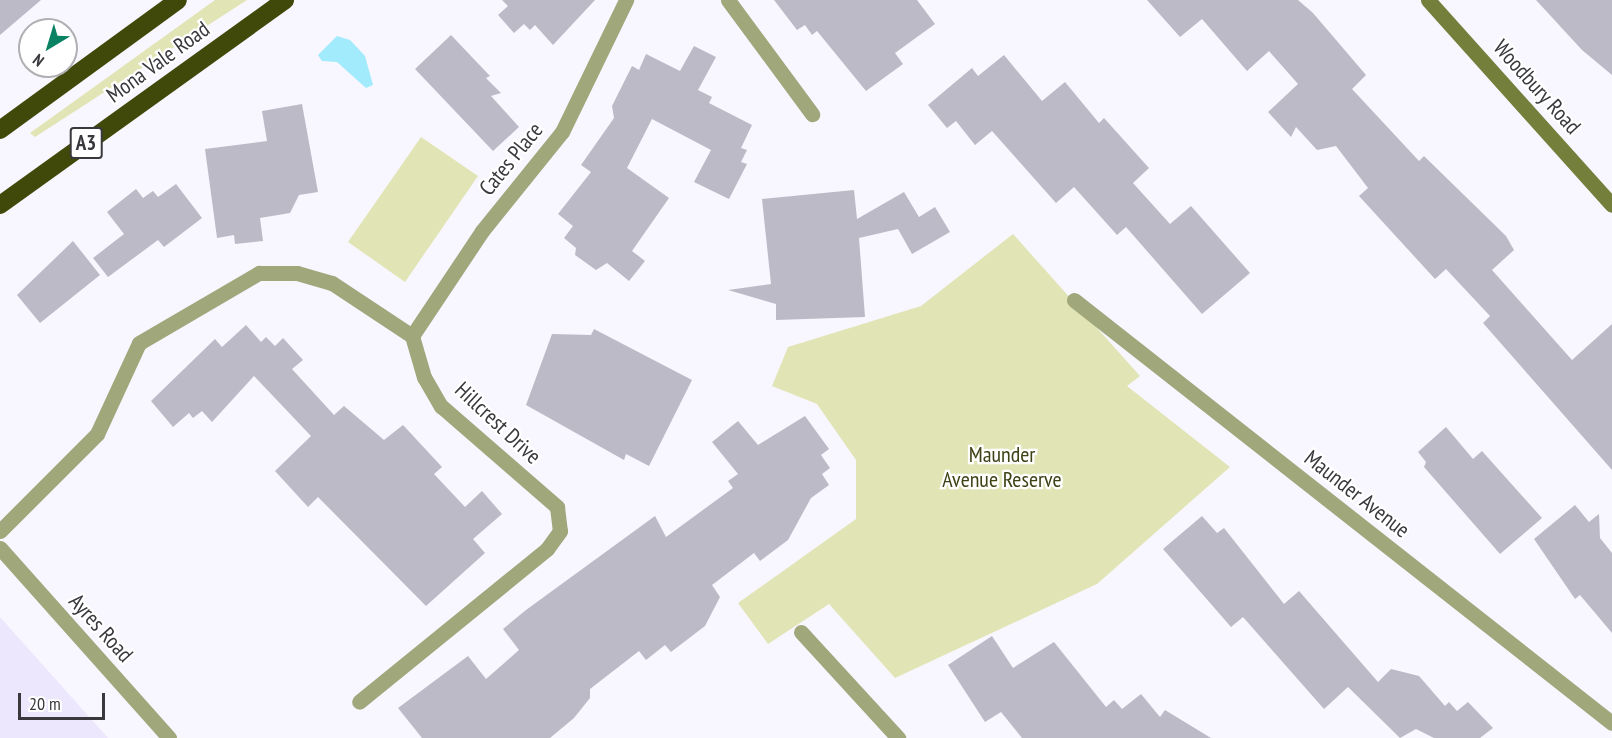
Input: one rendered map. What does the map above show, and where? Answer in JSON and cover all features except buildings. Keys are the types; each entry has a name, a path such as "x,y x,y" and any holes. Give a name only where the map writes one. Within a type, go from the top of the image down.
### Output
{"highway":[{"name":"Mona Vale Road","path":"0,130 178,0"},
{"name":"Mona Vale Road","path":"0,205 285,0"}],"street":[{"name":"Cates Place","path":"412,336 482,231 562,132 626,0"},
{"path":"728,0 812,114"},
{"name":"Woodbury Road","path":"1428,0 1612,205"},
{"path":"0,531 97,434 139,343 259,273 297,273 332,283 412,336"},
{"name":"Maunder Avenue","path":"1074,300 1612,723"},
{"name":"Hillcrest Drive","path":"359,702 547,549 560,531 557,507 441,406 424,377 412,336"},
{"name":"Ayres Road","path":"0,548 169,738"},
{"path":"801,632 898,738"}],"shaded area":[{"path":"0,617 108,738 0,738"}],"green space":[{"path":"215,0 247,0 35,137 30,133"},
{"path":"421,137 478,176 405,282 348,242"},
{"name":"Maunder Avenue Reserve","path":"1013,234 1140,376 1127,386 1230,467 1097,584 895,678 829,604 768,644 738,603 856,519 856,460 817,404 772,386 788,347 921,306"}],"water":[{"path":"337,36 350,40 365,56 373,85 366,88 337,62 322,61 318,55"}]}
